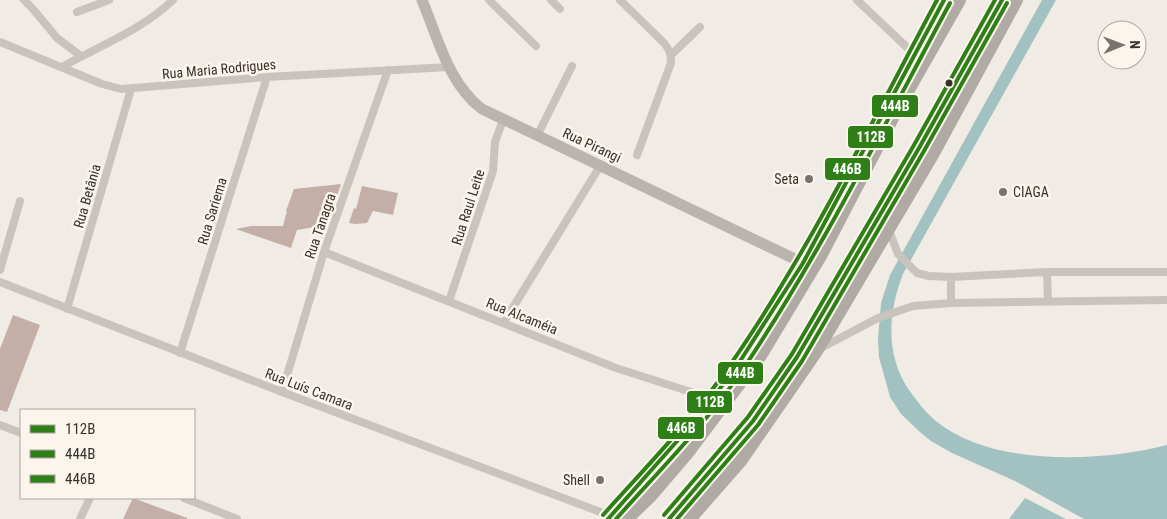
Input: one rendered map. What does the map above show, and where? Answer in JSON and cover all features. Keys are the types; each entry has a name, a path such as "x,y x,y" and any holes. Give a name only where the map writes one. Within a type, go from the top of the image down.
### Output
{"highway":[{"path":"612,518 713,399 803,263 944,0"},
{"path":"626,519 650,496 686,454 761,354 820,256 893,116 959,0"},
{"path":"669,519 752,421 797,357 919,148 1002,0"},
{"path":"689,519 740,460 816,350 933,153 1016,0"}],"street":[{"path":"24,0 34,9 57,38 81,56"},
{"path":"77,12 109,0"},
{"path":"62,67 138,26 160,12 173,0"},
{"path":"489,0 536,46"},
{"path":"551,0 560,9"},
{"path":"620,0 669,48 671,55 671,63 637,155"},
{"path":"858,0 915,55"},
{"name":"Rua Pirangi","path":"427,3 455,80 472,101 482,109 803,263"},
{"path":"671,55 700,27"},
{"name":"Rua Maria Rodrigues","path":"0,42 111,87 131,89 267,77 449,67"},
{"path":"537,136 572,66"},
{"name":"Rua Tanagra","path":"282,392 324,252 388,70"},
{"name":"Rua Sariema","path":"180,352 267,77"},
{"name":"Rua Betânia","path":"67,309 131,89"},
{"name":"Rua Raul Leite","path":"449,301 493,171 496,142 503,120"},
{"path":"504,322 600,166"},
{"path":"0,270 20,202"},
{"path":"888,228 898,254 917,274 951,277 1047,272 1167,272"},
{"name":"Rua Alcaméia","path":"324,252 616,368 713,399"},
{"path":"1047,272 1048,301"},
{"path":"951,277 951,302"},
{"name":"Rua Luís Camara","path":"0,282 612,518"},
{"path":"816,350 878,318 919,305 951,302 1167,300"},
{"path":"0,425 20,434"},
{"path":"80,519 90,499"},
{"path":"187,499 237,519"}],"water":[{"path":"1042,0 1056,0 903,274 894,303 892,318 891,333 896,362 901,377 909,390 932,418 959,436 986,447 1048,457 1080,457 1141,451 1167,445 1167,519 1084,519 1015,481 952,453 931,441 901,414 890,397 879,357 878,339 881,303 890,275"},
{"path":"1025,498 1066,519 1009,519"}],"building":[{"path":"341,184 333,208 320,226 297,230 291,248 236,229 251,226 283,226 294,189"},
{"path":"362,186 398,193 393,215 373,211 367,223 349,223 354,208 356,209"},
{"path":"13,315 40,325 7,412 0,410 0,349"},
{"path":"133,499 187,518 187,519 123,519"}],"transit line":[{"name":"446B","path":"603,515 701,404 759,321 787,277 839,186 937,0"},
{"name":"112B","path":"608,519 694,422 735,369 803,263 944,0"},
{"name":"446B","path":"664,515 748,417 792,354 914,145 995,0"},
{"name":"112B","path":"669,519 753,421 797,357 919,148 1002,0"},
{"name":"444B","path":"616,519 712,411 770,328 824,237 950,3"},
{"name":"444B","path":"677,519 758,425 802,361 924,151 1007,3"}],"place":[{"name":"Seta","path":"809,179"},
{"name":"CIAGA","path":"1003,192"},
{"name":"Shell","path":"600,480"}]}
